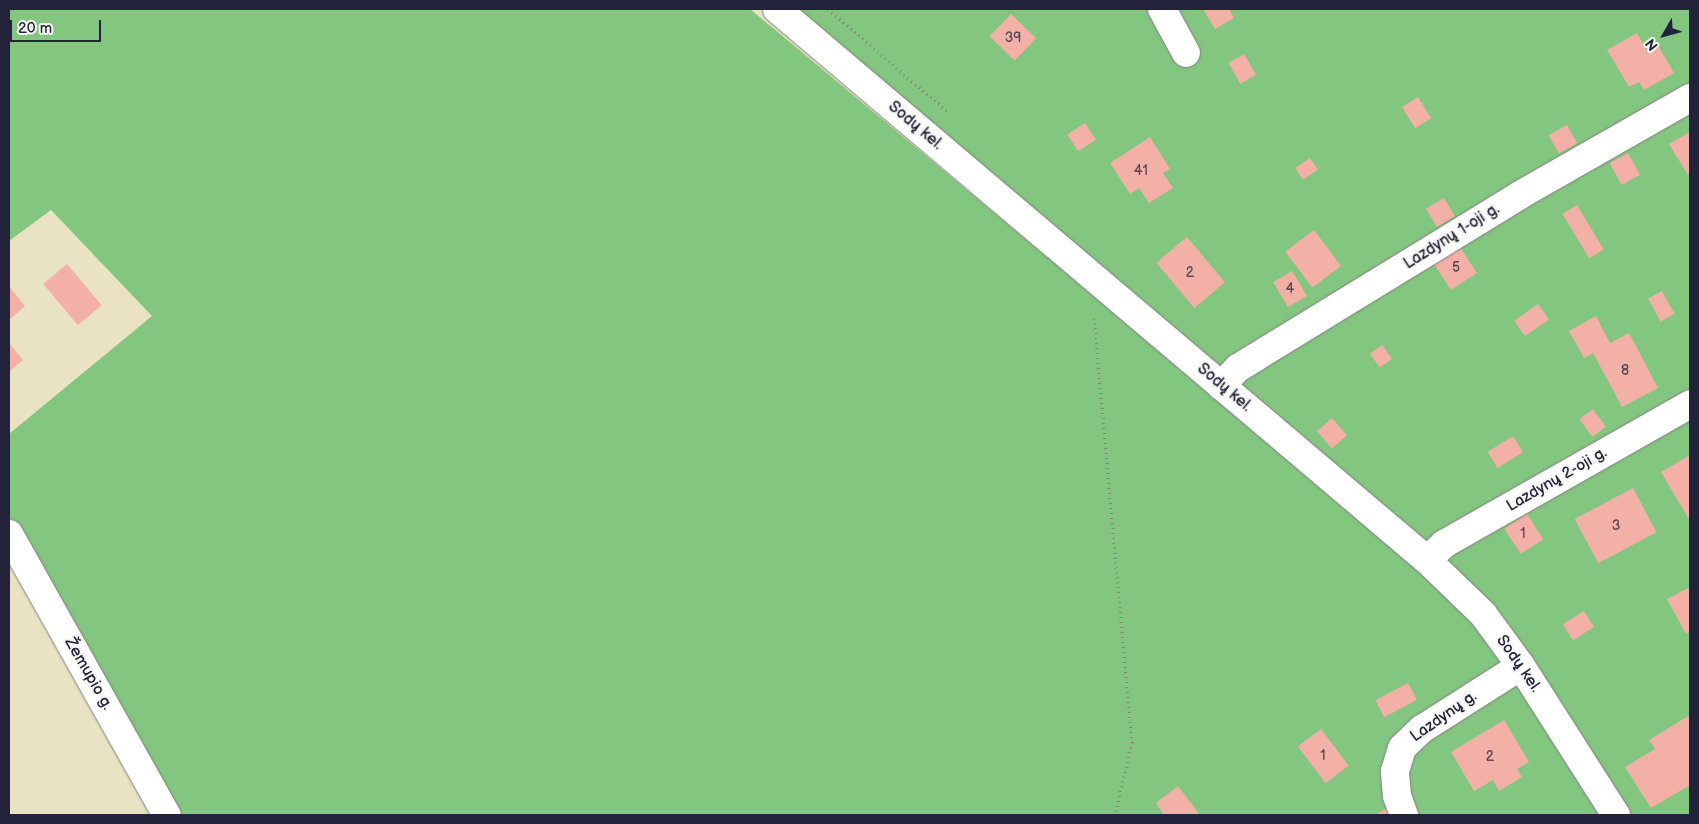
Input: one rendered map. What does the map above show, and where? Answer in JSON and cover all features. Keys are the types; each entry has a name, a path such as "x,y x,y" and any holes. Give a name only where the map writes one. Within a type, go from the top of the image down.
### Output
{"street":[{"name":"Sodų kel.","path":"777,9 1427,560 1483,614 1521,666 1616,815"},
{"path":"1162,9 1186,53"},
{"name":"Lazdynų 1-oji g.","path":"1221,386 1238,368 1520,195 1690,98"},
{"name":"Lazdynų 2-oji g.","path":"1427,560 1444,544 1690,404"},
{"name":"Žemupio g.","path":"9,534 167,815"},
{"name":"Lazdynų g.","path":"1404,815 1397,796 1395,771 1402,748 1422,728 1521,666"}],"path":[{"path":"1100,282 1094,317 1132,742 1115,815"}],"green space":[{"path":"9,9 750,9 1047,257 1065,239 796,9 1690,9 1690,815 182,815 9,521 9,434 152,316 51,210 9,241"}],"building":[{"path":"1203,9 1229,9 1234,18 1215,29"},
{"path":"1011,14 1036,38 1015,61 989,36"},
{"path":"1637,33 1648,53 1659,47 1674,73 1644,90 1639,82 1629,87 1607,50"},
{"path":"1244,54 1256,75 1240,84 1228,63"},
{"path":"1418,97 1431,118 1415,128 1402,107"},
{"path":"1085,123 1096,140 1078,151 1067,134"},
{"path":"1567,125 1577,143 1559,154 1549,135"},
{"path":"1690,132 1690,173 1688,175 1669,144"},
{"path":"1150,137 1170,169 1163,173 1173,188 1149,203 1139,188 1130,194 1110,163"},
{"path":"1628,153 1640,175 1622,185 1610,163"},
{"path":"1310,158 1318,170 1303,180 1295,168"},
{"path":"1444,198 1455,216 1437,227 1426,209"},
{"path":"1577,205 1604,250 1589,258 1562,214"},
{"path":"1314,230 1341,266 1312,288 1285,252"},
{"path":"1187,237 1225,282 1194,308 1156,263"},
{"path":"1460,247 1477,273 1451,290 1434,264"},
{"path":"67,264 102,305 78,325 43,284"},
{"path":"1292,271 1307,296 1288,307 1273,282"},
{"path":"9,286 25,306 9,320"},
{"path":"1662,291 1675,314 1661,321 1648,299"},
{"path":"1538,304 1549,320 1525,336 1514,321"},
{"path":"1596,316 1610,343 1629,333 1658,388 1622,407 1593,353 1584,358 1569,331"},
{"path":"9,343 23,360 9,372"},
{"path":"1382,345 1392,359 1380,368 1370,354"},
{"path":"1593,409 1606,427 1592,437 1579,419"},
{"path":"1332,418 1347,435 1332,448 1317,431"},
{"path":"1513,436 1523,452 1498,468 1488,452"},
{"path":"1690,455 1690,521 1661,472"},
{"path":"1633,488 1656,532 1598,563 1575,519"},
{"path":"1527,514 1543,539 1521,554 1504,529"},
{"path":"1690,587 1690,632 1686,634 1667,599"},
{"path":"1584,611 1594,627 1573,640 1563,624"},
{"path":"1408,683 1417,700 1384,717 1375,700"},
{"path":"1690,715 1690,785 1651,808 1625,767 1655,749 1649,740"},
{"path":"1504,720 1529,762 1517,769 1522,777 1499,791 1493,780 1474,791 1451,752"},
{"path":"1321,729 1349,766 1326,783 1298,746"},
{"path":"1178,786 1200,815 1164,815 1156,803"},
{"path":"1389,807 1394,815 1375,815"}]}
